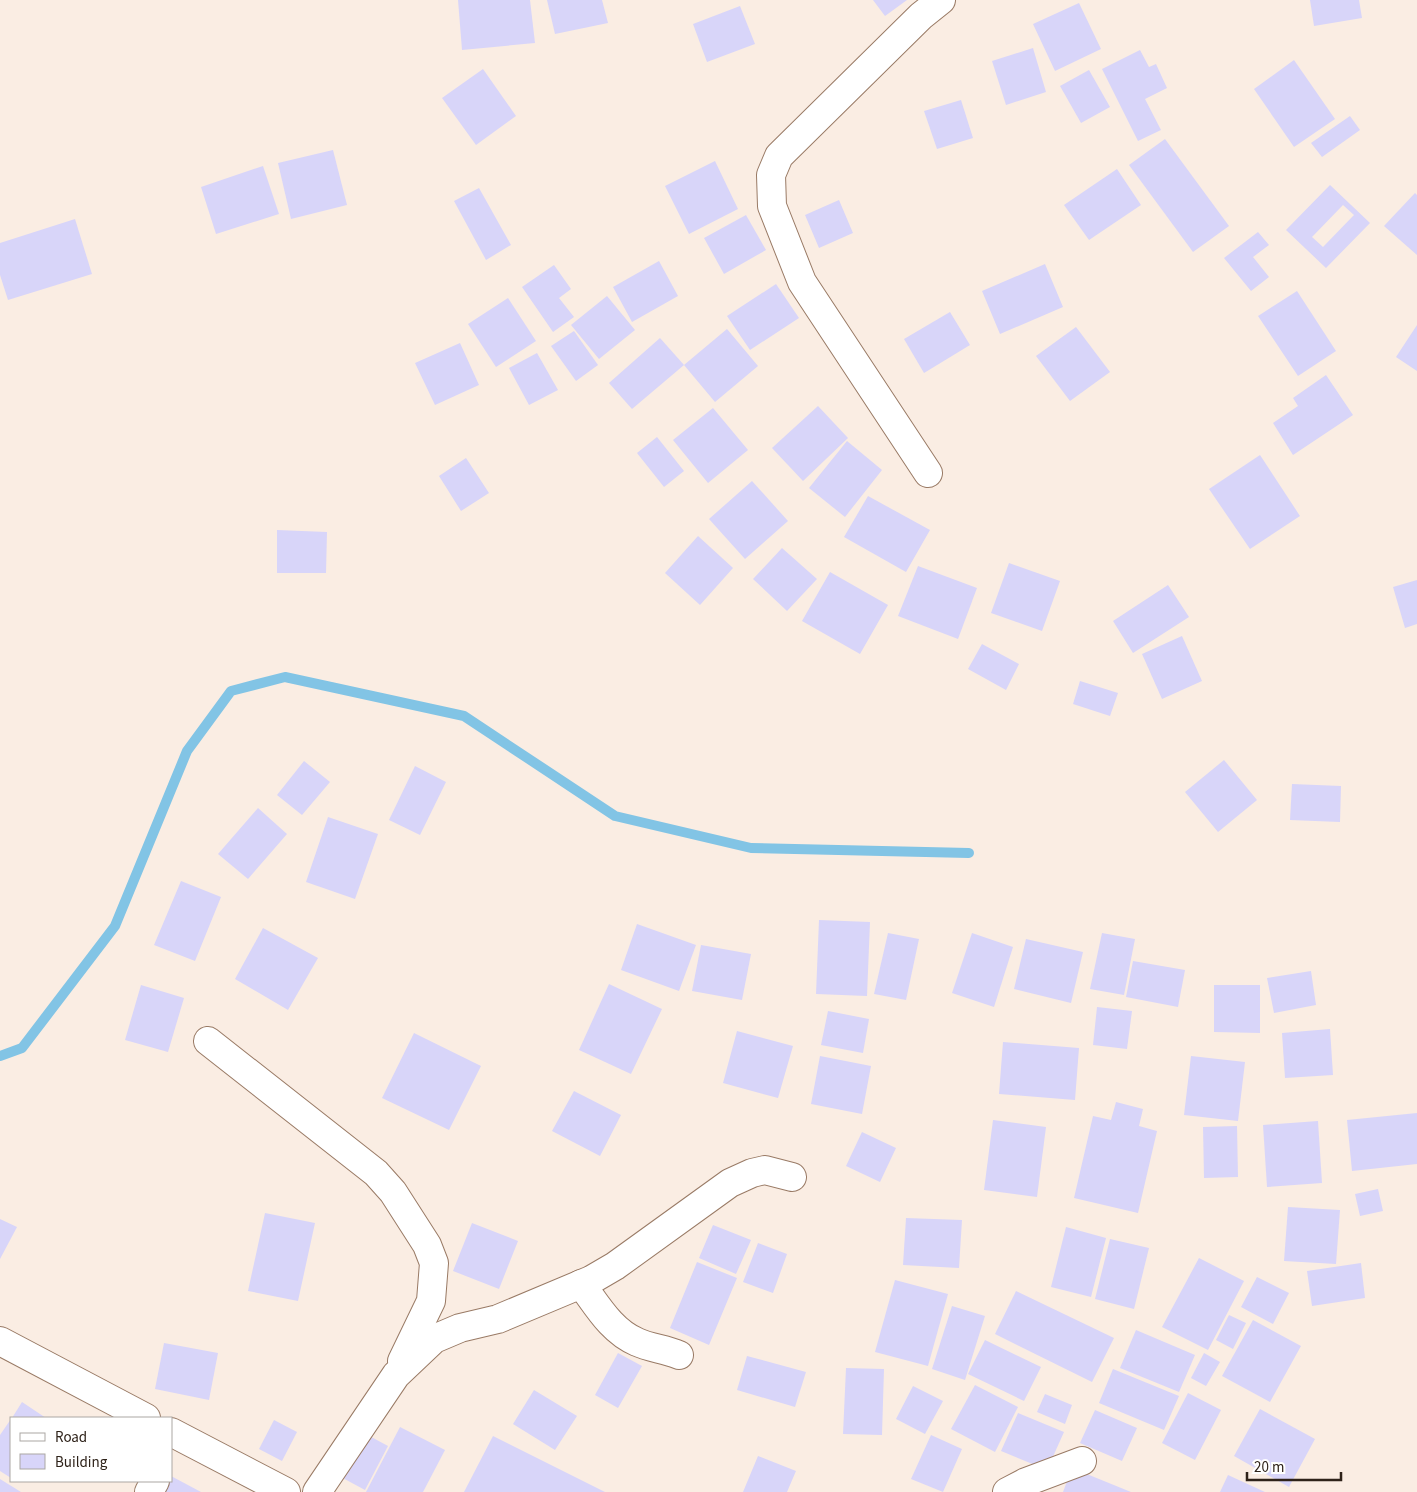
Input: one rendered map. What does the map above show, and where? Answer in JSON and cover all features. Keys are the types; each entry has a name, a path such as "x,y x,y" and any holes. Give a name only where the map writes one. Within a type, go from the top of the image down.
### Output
{"street":[{"path":"928,472 802,282 772,206 771,175 779,156 921,16 941,0"},
{"path":"208,1041 376,1174 392,1192 427,1246 434,1263 431,1301 396,1375 317,1492"},
{"path":"396,1375 434,1339 460,1328 498,1319 581,1284 615,1266 730,1184 752,1172 765,1170 792,1177"},
{"path":"581,1284 611,1324 625,1336 638,1343 679,1355"},
{"path":"0,1341 144,1417"},
{"path":"174,1439 286,1492"},
{"path":"1007,1492 1026,1482 1082,1461"}],"building":[{"path":"458,0 530,0 535,43 462,50"},
{"path":"547,0 602,0 608,23 555,34"},
{"path":"873,0 907,0 885,16"},
{"path":"1310,0 1359,0 1362,18 1314,26"},
{"path":"1079,3 1101,49 1055,71 1033,24"},
{"path":"740,6 755,44 707,62 693,24"},
{"path":"1033,48 1046,92 1006,105 992,61"},
{"path":"1140,50 1149,67 1156,64 1167,88 1145,99 1161,130 1138,141 1102,69"},
{"path":"1294,60 1335,119 1294,147 1254,89"},
{"path":"483,69 516,116 476,145 442,98"},
{"path":"1089,70 1110,107 1081,123 1060,86"},
{"path":"961,100 973,138 937,149 924,111"},
{"path":"1350,116 1360,130 1322,157 1311,143"},
{"path":"1165,139 1229,226 1193,252 1129,165"},
{"path":"333,150 347,205 291,219 278,163"},
{"path":"715,161 738,209 689,234 665,186"},
{"path":"263,166 279,214 216,234 201,187"},
{"path":"1117,169 1141,205 1089,240 1064,205"},
{"path":"1330,185 1370,223 1326,268 1286,230","holes":["1343,205 1354,215 1323,247 1312,237"]},
{"path":"479,188 511,245 486,260 454,201"},
{"path":"1415,193 1417,195 1417,255 1384,226"},
{"path":"839,200 853,233 819,248 805,215"},
{"path":"746,215 766,250 724,274 704,238"},
{"path":"75,219 92,274 8,300 0,275 0,243"},
{"path":"1258,232 1269,245 1253,257 1269,277 1251,291 1224,258"},
{"path":"659,261 678,296 632,322 613,287"},
{"path":"1045,264 1063,307 1000,334 982,291"},
{"path":"554,265 571,289 559,298 574,317 553,332 522,287"},
{"path":"776,284 799,318 750,350 727,316"},
{"path":"1297,291 1336,351 1298,376 1258,316"},
{"path":"607,296 635,330 599,359 571,325"},
{"path":"508,298 536,341 496,367 468,324"},
{"path":"950,312 970,345 924,373 904,339"},
{"path":"1417,325 1417,371 1396,357"},
{"path":"1076,327 1110,372 1070,401 1036,356"},
{"path":"727,329 758,366 715,402 684,365"},
{"path":"574,331 598,365 576,381 551,346"},
{"path":"660,338 684,365 632,409 609,383"},
{"path":"460,343 479,385 435,405 415,363"},
{"path":"537,353 558,390 529,405 509,368"},
{"path":"1326,375 1353,415 1293,455 1273,423 1298,406 1293,398"},
{"path":"818,406 848,438 803,481 772,448"},
{"path":"713,408 748,450 708,483 673,440"},
{"path":"657,437 684,471 664,487 637,453"},
{"path":"847,441 882,470 845,517 809,488"},
{"path":"1260,455 1300,516 1250,549 1209,489"},
{"path":"466,458 489,493 461,511 439,476"},
{"path":"752,481 788,521 745,559 709,519"},
{"path":"868,496 930,530 906,572 844,537"},
{"path":"277,530 327,532 326,573 277,573"},
{"path":"698,536 733,568 700,605 665,573"},
{"path":"782,548 817,579 787,611 753,579"},
{"path":"1009,563 1060,581 1042,631 991,613"},
{"path":"918,566 977,588 958,639 898,616"},
{"path":"830,572 888,605 860,654 802,621"},
{"path":"1417,580 1417,624 1405,628 1393,587"},
{"path":"1168,585 1189,617 1133,653 1113,621"},
{"path":"1182,636 1202,681 1162,699 1142,654"},
{"path":"982,644 1019,664 1006,690 968,669"},
{"path":"1080,681 1118,693 1110,716 1073,704"},
{"path":"1224,760 1257,800 1218,832 1185,792"},
{"path":"304,761 330,782 302,815 277,795"},
{"path":"415,766 446,782 420,835 389,820"},
{"path":"1292,784 1341,786 1340,822 1290,820"},
{"path":"258,808 287,834 248,879 218,854"},
{"path":"328,817 378,834 355,899 306,882"},
{"path":"181,881 221,897 195,961 154,945"},
{"path":"819,920 870,922 867,996 816,994"},
{"path":"637,924 696,945 679,991 621,970"},
{"path":"263,928 318,958 288,1010 235,979"},
{"path":"888,933 919,939 906,1000 874,994"},
{"path":"972,933 1013,947 994,1007 952,993"},
{"path":"1102,933 1135,939 1124,995 1090,989"},
{"path":"1026,939 1083,952 1071,1003 1014,989"},
{"path":"701,945 751,954 742,1000 692,991"},
{"path":"1133,961 1185,970 1178,1007 1126,997"},
{"path":"1311,971 1316,1005 1274,1013 1267,978"},
{"path":"609,984 662,1009 631,1074 579,1050"},
{"path":"141,985 184,998 168,1052 125,1040"},
{"path":"1214,985 1260,985 1260,1033 1214,1032"},
{"path":"1097,1007 1132,1011 1127,1049 1093,1045"},
{"path":"828,1011 869,1019 863,1053 821,1045"},
{"path":"1330,1029 1333,1075 1285,1078 1282,1033"},
{"path":"737,1031 793,1046 778,1098 723,1083"},
{"path":"414,1033 481,1066 449,1130 382,1098"},
{"path":"1003,1042 1079,1048 1075,1100 999,1094"},
{"path":"820,1056 871,1066 862,1114 811,1104"},
{"path":"1191,1056 1245,1062 1238,1121 1184,1115"},
{"path":"574,1091 621,1115 600,1156 552,1131"},
{"path":"1116,1102 1143,1109 1139,1126 1157,1131 1138,1213 1074,1198 1093,1116 1111,1120"},
{"path":"1417,1113 1417,1164 1352,1171 1347,1120"},
{"path":"993,1120 1046,1127 1037,1197 984,1190"},
{"path":"1318,1121 1322,1183 1267,1187 1263,1125"},
{"path":"1237,1126 1238,1177 1204,1178 1203,1127"},
{"path":"862,1132 896,1148 880,1182 846,1166"},
{"path":"1378,1189 1383,1211 1360,1216 1355,1194"},
{"path":"1288,1207 1340,1210 1336,1264 1284,1261"},
{"path":"265,1213 315,1223 298,1301 248,1291"},
{"path":"906,1218 962,1220 959,1268 903,1265"},
{"path":"0,1219 17,1227 0,1259"},
{"path":"472,1223 518,1241 499,1289 453,1271"},
{"path":"713,1225 751,1240 736,1274 699,1258"},
{"path":"1066,1227 1106,1238 1091,1297 1051,1287"},
{"path":"1110,1239 1149,1248 1134,1309 1095,1299"},
{"path":"758,1243 787,1254 773,1293 743,1282"},
{"path":"1199,1258 1244,1281 1208,1350 1162,1327"},
{"path":"697,1262 737,1278 709,1345 670,1328"},
{"path":"1361,1263 1365,1298 1312,1306 1307,1271"},
{"path":"1257,1277 1289,1293 1273,1324 1241,1307"},
{"path":"895,1280 948,1294 928,1366 875,1352"},
{"path":"1016,1291 1114,1338 1092,1382 995,1334"},
{"path":"952,1306 985,1316 965,1380 932,1369"},
{"path":"1229,1315 1246,1323 1233,1349 1216,1340"},
{"path":"1253,1320 1301,1346 1270,1402 1222,1376"},
{"path":"1136,1330 1195,1355 1179,1392 1120,1368"},
{"path":"985,1340 1041,1367 1024,1401 968,1374"},
{"path":"164,1343 218,1353 209,1400 155,1389"},
{"path":"618,1353 642,1366 618,1408 595,1395"},
{"path":"1204,1353 1220,1362 1206,1386 1191,1378"},
{"path":"747,1356 806,1372 795,1407 737,1390"},
{"path":"846,1368 884,1369 882,1435 843,1434"},
{"path":"1113,1369 1179,1396 1164,1430 1099,1403"},
{"path":"975,1385 1018,1407 995,1452 951,1429"},
{"path":"913,1386 943,1401 925,1434 896,1419"},
{"path":"534,1390 577,1416 555,1450 513,1424"},
{"path":"1188,1393 1221,1410 1195,1460 1162,1443"},
{"path":"1045,1394 1072,1405 1065,1424 1037,1412"},
{"path":"22,1402 44,1417 13,1417"},
{"path":"1260,1409 1315,1439 1289,1487 1234,1456"},
{"path":"1095,1410 1137,1428 1122,1461 1080,1443"},
{"path":"1018,1413 1064,1432 1047,1470 1001,1451"},
{"path":"10,1420 10,1477 0,1471 0,1435"},
{"path":"274,1420 297,1432 282,1461 259,1449"},
{"path":"400,1427 445,1450 423,1492 366,1492"},
{"path":"362,1432 388,1446 365,1490 339,1476"},
{"path":"931,1435 962,1449 943,1492 911,1479"},
{"path":"493,1436 605,1492 464,1492"},
{"path":"758,1456 796,1471 787,1492 743,1492"},
{"path":"1072,1468 1131,1492 1063,1492"},
{"path":"1228,1475 1265,1492 1220,1492"},
{"path":"172,1477 201,1492 153,1492 158,1482 172,1482"},
{"path":"0,1479 21,1492 0,1492"}],"waterway":[{"path":"0,1056 22,1048 115,926 187,751 231,691 285,677 464,716 615,816 751,848 969,853"}]}
